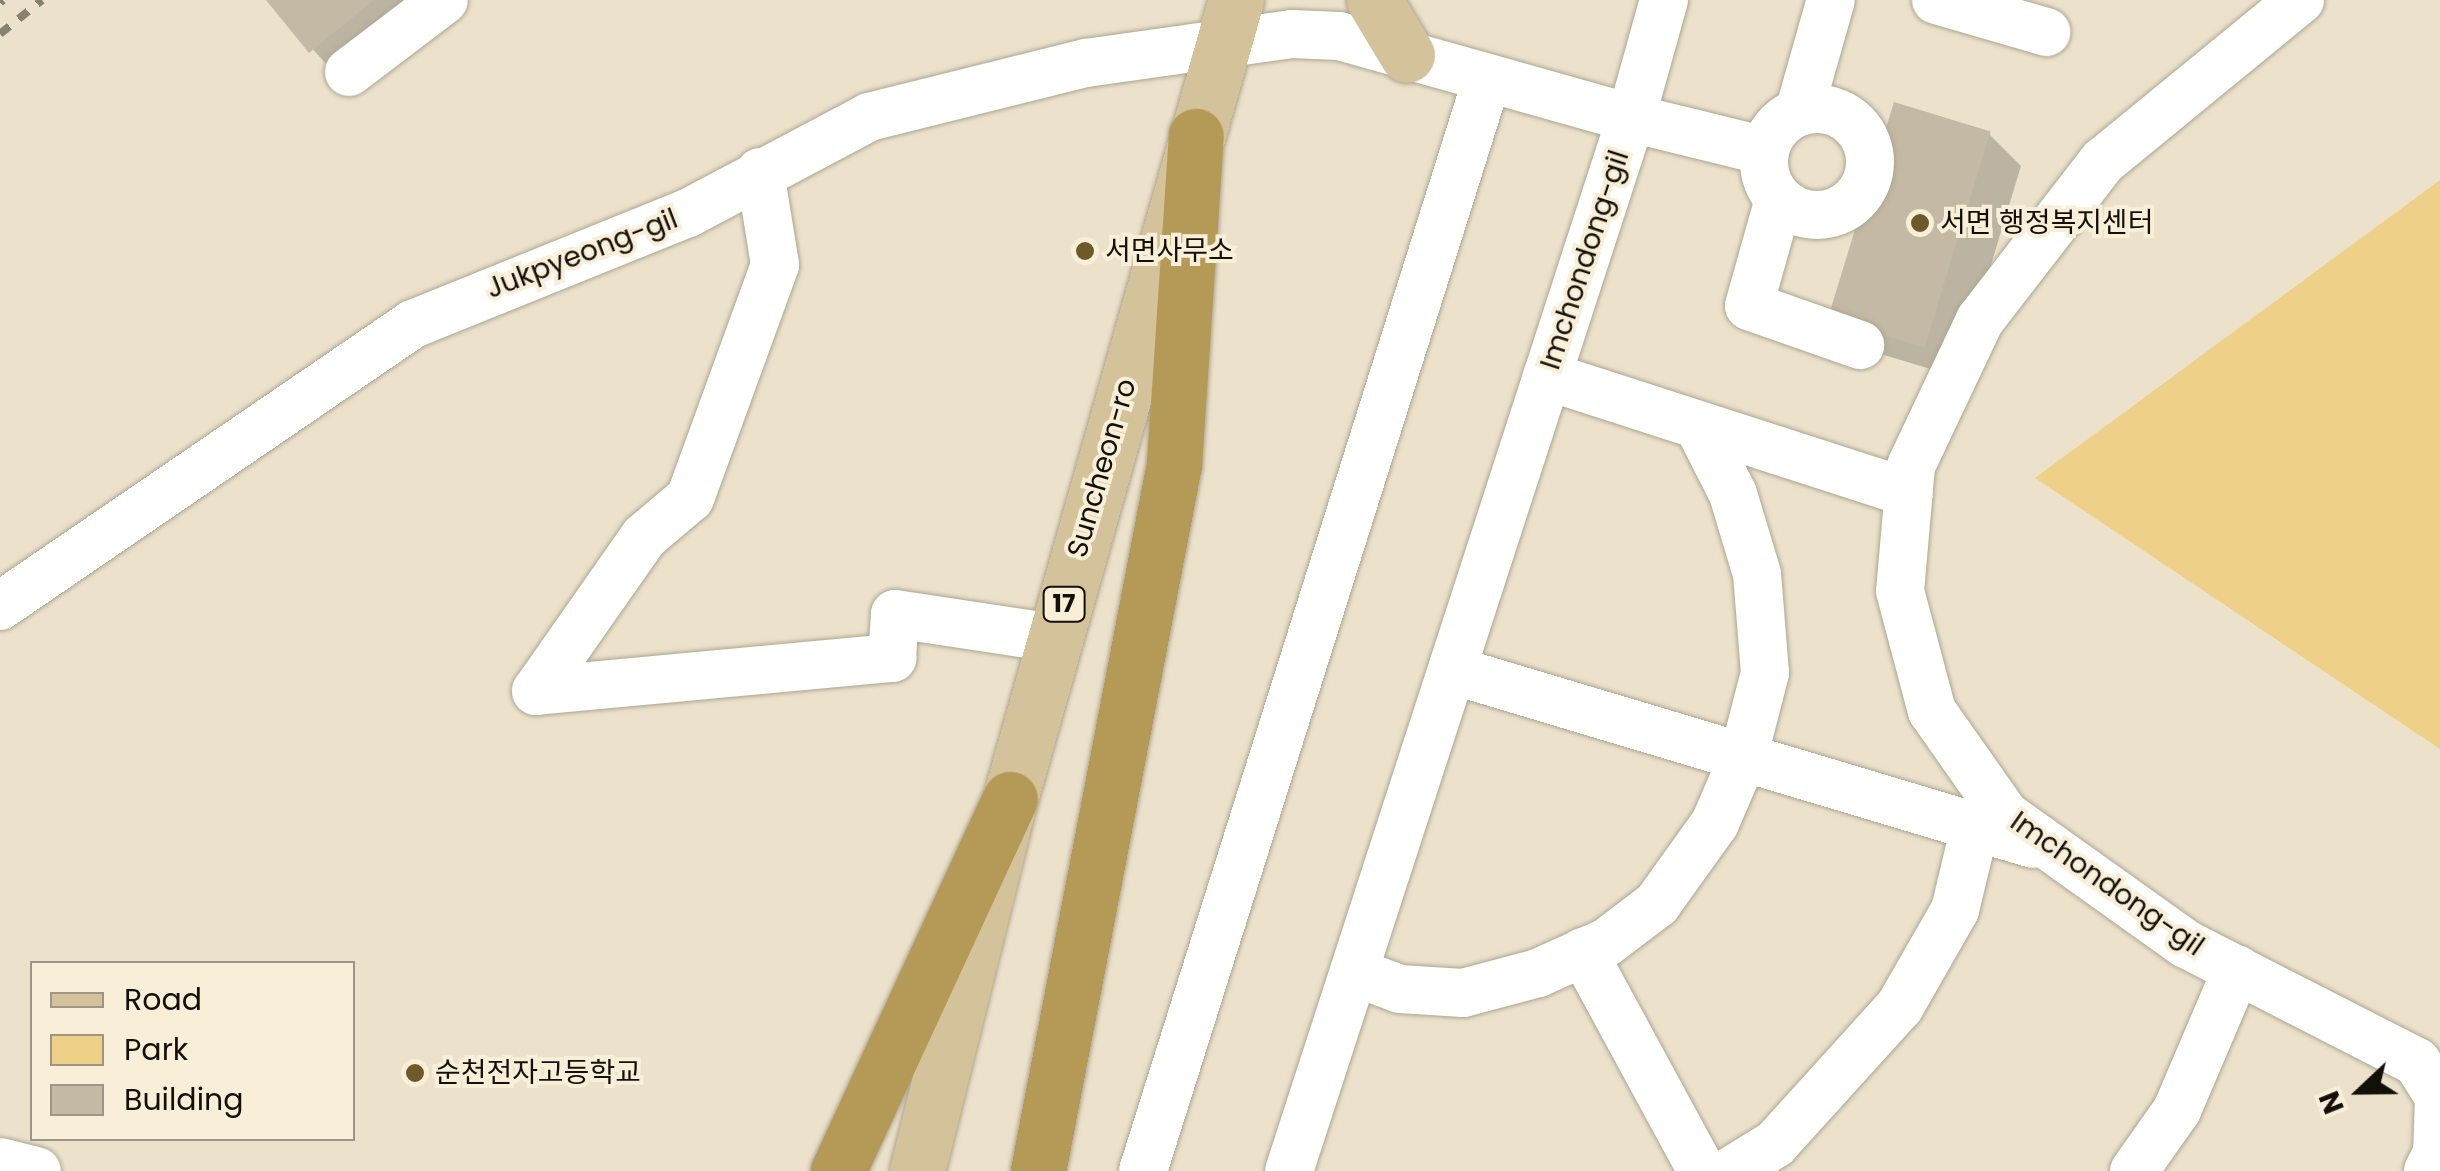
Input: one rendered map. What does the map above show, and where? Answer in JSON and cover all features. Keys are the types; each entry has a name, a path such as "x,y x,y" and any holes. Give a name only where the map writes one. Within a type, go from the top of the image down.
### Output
{"highway":[{"path":"1038,1171 1174,464 1196,136"},
{"path":"838,1171 1010,799"}],"main road":[{"path":"1374,0 1407,56"},
{"name":"Suncheon-ro","path":"917,1171 1010,799 1230,20"}],"street":[{"path":"350,72 444,0"},
{"name":"Imchondong-gil","path":"1289,1171 1631,118 1664,0"},
{"path":"1799,112 1830,0"},
{"path":"1936,0 2046,32"},
{"name":"Imchondong-gil","path":"2300,0 2103,161 1980,320 1911,466 1900,591 1932,711 2005,815 2186,944 2417,1062 2439,1097 2437,1152 2428,1171"},
{"name":"Imchondong-gil","path":"1230,20 1339,36 1631,118"},
{"name":"Jukpyeong-gil","path":"0,606 413,324 688,213 869,116 1086,62 1230,20"},
{"path":"1143,1171 1487,79"},
{"path":"1834,111 1850,120 1869,148 1866,184 1843,209 1810,214 1779,199 1770,185 1766,151 1783,121 1799,112 1834,111"},
{"path":"1631,118 1766,151"},
{"path":"760,172 775,264 690,498 644,537 536,690 892,658 895,614 1054,638"},
{"path":"1779,199 1749,306 1860,345"},
{"path":"1547,376 1908,493"},
{"path":"1354,972 1400,989 1463,993 1538,973 1583,952 1657,904 1715,823 1743,758 1766,673 1757,574 1733,494 1698,425"},
{"path":"1452,670 2056,851"},
{"name":"Imchondong-gil","path":"1731,1171 1776,1144 1900,1006 1954,910 1975,827"},
{"path":"1583,952 1702,1171"},
{"name":"Imchondong-gil","path":"2134,1171 2177,1110 2237,969"},
{"path":"0,1162 37,1171"}],"green space":[{"path":"2440,180 2440,749 2035,478"}],"building":[{"path":"266,0 374,0 309,53"},
{"path":"1894,102 1991,132 1925,348 1828,318"}],"railway":[{"path":"0,3 3,0"},
{"path":"0,34 42,0"}],"place":[{"name":"서면 행정복지센터","path":"1920,223"},
{"name":"서면사무소","path":"1085,251"},
{"name":"순천전자고등학교","path":"415,1073"}]}
